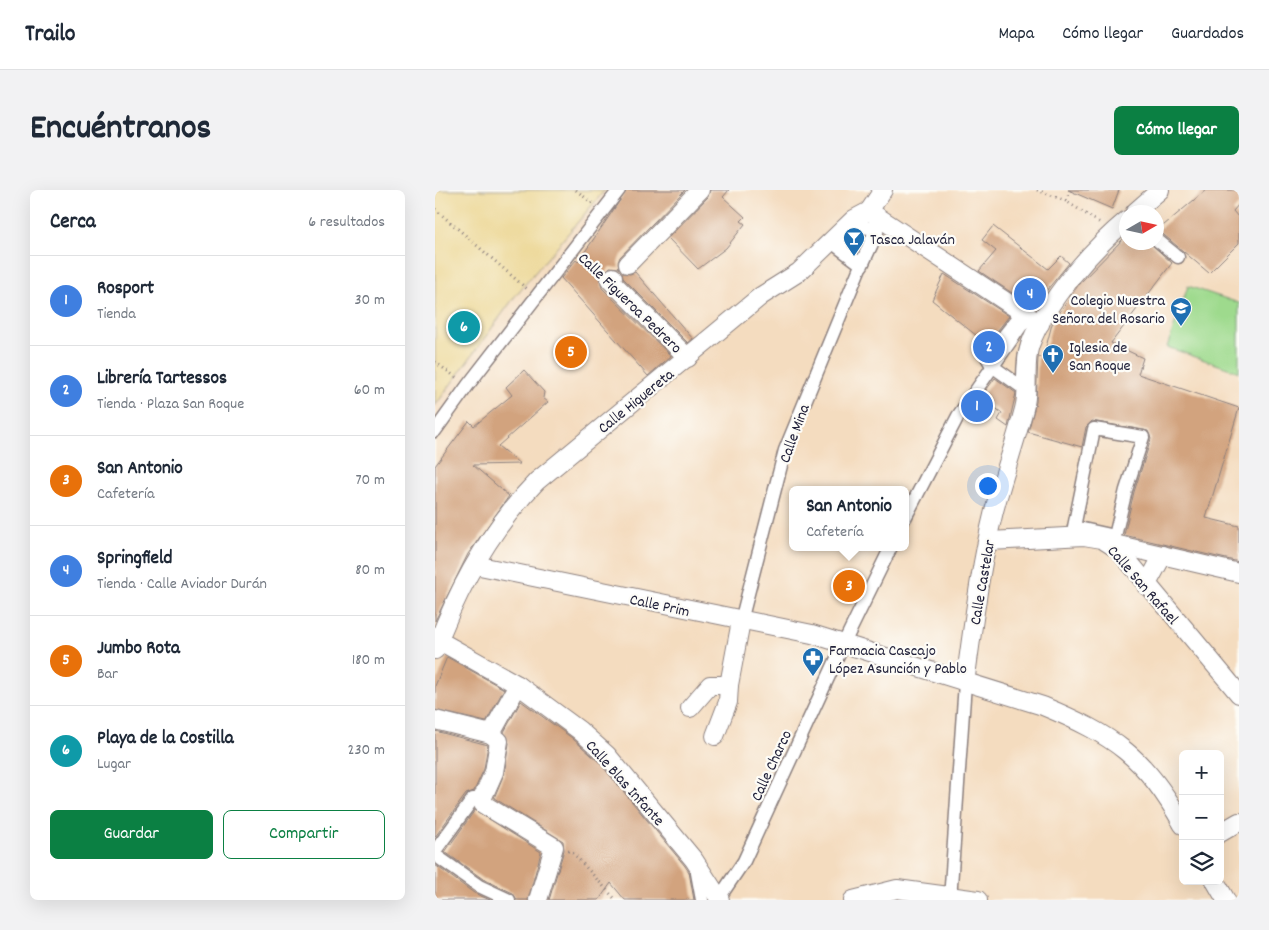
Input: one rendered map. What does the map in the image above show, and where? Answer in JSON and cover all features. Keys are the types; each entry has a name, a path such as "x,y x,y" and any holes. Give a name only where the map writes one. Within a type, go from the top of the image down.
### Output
{"street":[{"path":"435,431 468,385 619,190"},
{"path":"629,264 700,190"},
{"name":"Calle Higuereta","path":"436,643 475,565 511,508 537,481 761,296 799,272 854,219 869,211 883,190"},
{"path":"1143,205 1160,190"},
{"path":"869,211 879,226 1031,319"},
{"path":"861,265 838,247 860,227 879,226"},
{"name":"Calle Mina","path":"715,736 728,702 729,685 741,620 785,450 861,265 879,226"},
{"name":"Calle Castelar","path":"950,899 965,683 975,610 1002,483 1025,406 1026,363 1030,346 1031,319 1119,226"},
{"path":"1164,246 1178,257"},
{"name":"Calle Figueroa Pedrero","path":"609,278 688,358"},
{"path":"1026,386 1023,388 987,357 1018,318 1022,316 1031,319"},
{"path":"909,510 957,416 993,364"},
{"path":"1113,539 1143,437 1093,428 1074,527 1163,555 1239,573"},
{"name":"Calle San Rafael","path":"989,541 1084,536 1113,539 1146,586 1239,694"},
{"name":"Calle Charco","path":"713,900 744,861 844,643 889,551"},
{"path":"1146,586 1163,555"},
{"name":"Calle Prim","path":"475,565 844,643 965,683 1043,706 1111,739 1140,763 1157,782 1179,818"},
{"name":"Calle Blas Infante","path":"436,643 518,685 579,730 607,755 705,878 713,900"},
{"path":"491,734 518,685"},
{"path":"690,708 710,685 729,685"},
{"path":"435,720 491,734 499,740 494,772 483,801"},
{"path":"435,851 473,799 483,801 554,847 538,900"},
{"path":"1224,831 1239,822"},
{"path":"435,856 479,886 509,900"},
{"path":"1217,885 1226,900"},
{"path":"853,900 897,889 950,899 977,900"}],"path":[{"path":"576,190 603,212"},
{"path":"1037,190 1066,201 1103,225 1111,233"},
{"path":"1066,201 1070,190"},
{"path":"435,209 536,296"},
{"name":"Calle Figueroa Pedrero","path":"575,247 609,278"},
{"path":"435,362 468,385"},
{"path":"554,847 572,852 615,900"}],"green space":[{"path":"1188,286 1239,303 1239,372 1167,347"}],"sand":[{"path":"435,190 605,190 516,295 435,406"}],"building":[{"path":"627,190 685,190 620,257 618,262 619,268 610,267 600,278 602,288 671,356 648,376 561,278 576,260 578,262"},
{"path":"710,190 729,190 723,197 745,217 741,221 745,224 726,248 698,269 668,238 708,197"},
{"path":"1068,190 1119,190 1112,209"},
{"path":"1206,190 1239,190 1239,204 1233,211 1239,218 1239,243 1209,273 1164,235 1164,225"},
{"path":"993,226 1048,269 1061,256 1069,263 1033,307 979,271 996,251 982,240"},
{"path":"1119,243 1119,250 1158,250 1172,263 1111,343 1143,358 1138,374 1239,408 1206,518 1239,526 1239,562 1124,535 1134,492 1151,439 1148,431 1092,421 1086,427 1082,447 1028,432 1036,402 1038,358 1044,355 1052,324 1079,284"},
{"path":"635,272 693,339 688,343 623,278 622,273 630,274"},
{"path":"944,274 1009,316 987,344 932,300"},
{"path":"524,370 544,392 543,398 548,402 498,446 520,464 473,465 509,496 468,554 435,621 435,466 469,421 474,426 512,395 506,387"},
{"path":"995,378 1016,393 1008,427 998,420 1002,413 981,397"},
{"path":"447,657 504,689 486,722 435,710 435,686"},
{"path":"521,701 572,738 599,762 685,866 689,872 694,900 625,900 611,883 599,900 549,900 564,850 563,841 494,798 504,774 509,743 504,732"},
{"path":"435,731 488,745 484,769 474,791 466,794 435,837"},
{"path":"475,810 541,852 528,900 517,900 513,893 483,879 445,852"},
{"path":"435,865 474,893 490,900 435,900"}],"place":[{"name":"Tasca Jalaván","path":"854,257"},
{"name":"Springfield","path":"1030,294"},
{"name":"Playa de la Costilla","path":"464,327"},
{"name":"Colegio Nuestra Señora del Rosario","path":"1181,327"},
{"name":"Librería Tartessos","path":"989,347"},
{"name":"Jumbo Rota","path":"571,352"},
{"name":"Iglesia de San Roque","path":"1053,374"},
{"name":"Rosport","path":"977,406"},
{"name":"San Antonio","path":"849,586"},
{"name":"Farmacia Cascajo López Asunción y Pablo","path":"813,677"}]}
